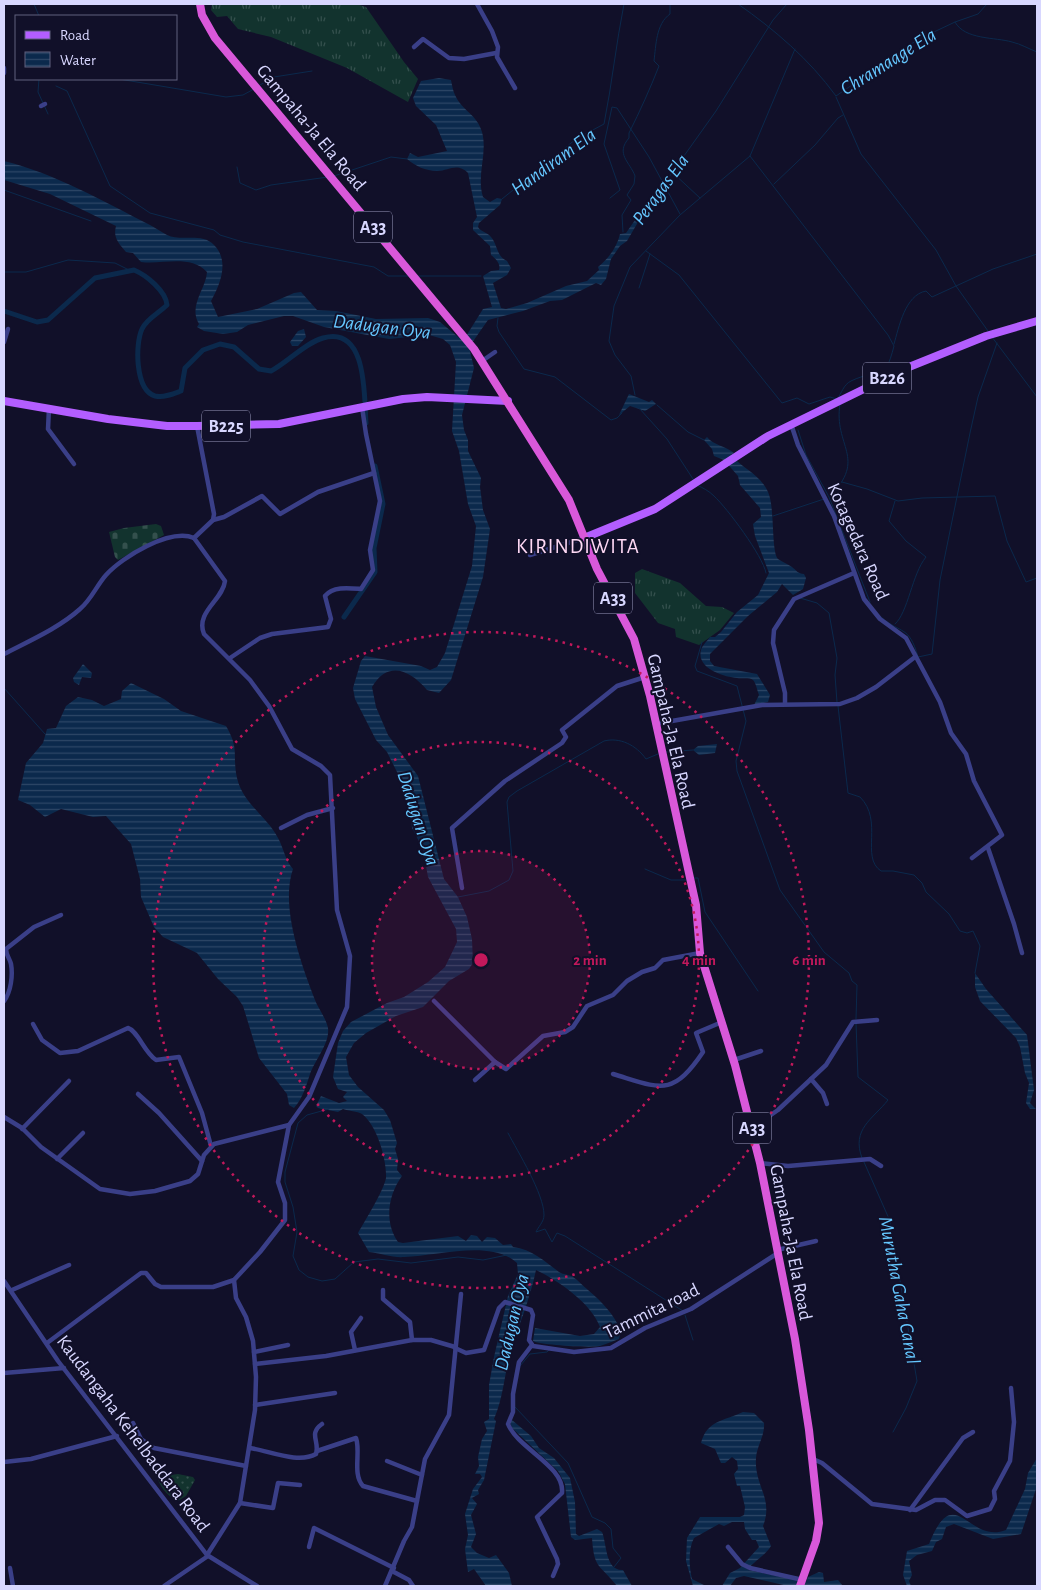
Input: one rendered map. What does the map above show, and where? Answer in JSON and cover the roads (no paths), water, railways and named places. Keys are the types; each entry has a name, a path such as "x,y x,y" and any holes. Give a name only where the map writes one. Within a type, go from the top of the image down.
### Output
{"highway":[{"name":"Gampaha-Ja Ela Road","path":"200,4 202,15 216,38 472,346 569,500 597,569 633,637 645,677 696,905 700,953 734,1060 760,1163 803,1389 813,1459 818,1523 816,1541 802,1583"}],"main road":[{"name":"B226","path":"584,538 655,509 736,455 791,424 917,363 989,334 1037,320"},
{"name":"B225","path":"4,401 126,422 197,426 278,424 403,399 448,398 508,401"}],"street":[{"path":"478,4 498,47 496,53 515,88"},
{"path":"414,47 423,39 449,58 464,59 496,53"},
{"path":"4,68 4,73"},
{"path":"4,342 8,329"},
{"path":"482,361 495,352"},
{"path":"230,658 260,638 272,634 328,627 331,619 325,596 329,591 344,588 361,589 373,570 370,550 380,501 362,406"},
{"path":"49,408 48,429 74,464"},
{"name":"Kotagedara Road","path":"791,424 798,445 834,516 854,573 870,610 906,638 940,702 952,733 966,754 974,781 1002,835 988,848"},
{"path":"197,426 206,483 213,507 213,520"},
{"path":"194,538 213,520 224,517 262,496 280,514 318,492 374,473"},
{"path":"4,654 82,608 114,567 134,554 174,535 194,538 225,581 225,586 210,606 203,620 202,628 204,634 230,658 270,706 292,749 328,771 331,781 333,808 337,910 350,956 347,1007 309,1097 289,1125 278,1182 285,1203 285,1220 260,1252 234,1280 213,1287 178,1285 161,1287 155,1284 146,1273 141,1273 46,1343"},
{"path":"530,555 584,538"},
{"path":"785,704 785,693 776,660 772,633 796,597 854,573"},
{"path":"655,724 762,705 837,704 857,698 876,688 915,657"},
{"path":"462,888 452,828 505,781 562,743 566,737 562,730 617,686 645,677"},
{"path":"281,828 308,815 333,808"},
{"path":"972,858 988,848 1022,953"},
{"path":"6,951 12,943 34,927 62,915"},
{"path":"4,945 11,964 9,992 4,1001"},
{"path":"434,1001 495,1062 506,1069 543,1036 565,1032 573,1027 587,1006 613,995 627,981 655,968 662,960 700,953"},
{"path":"752,1128 778,1110 826,1065 853,1022 877,1020"},
{"path":"614,1074 648,1084 670,1086 677,1081 703,1052 696,1033 722,1022"},
{"path":"33,1024 42,1040 60,1053 78,1051 128,1028 132,1029 145,1051 156,1060 180,1057 202,1113 211,1146"},
{"path":"734,1060 760,1051"},
{"path":"475,1080 495,1062"},
{"path":"811,1079 823,1093 827,1104"},
{"path":"22,1129 69,1081"},
{"path":"138,1094 159,1113 202,1161"},
{"path":"4,1116 22,1129 41,1147 100,1190 130,1194 155,1191 190,1181 198,1174 202,1161 211,1146 289,1125"},
{"path":"57,1159 83,1133"},
{"path":"760,1163 788,1166 825,1161 864,1161 870,1159 881,1166"},
{"name":"Tammita road","path":"532,1345 574,1352 611,1348 645,1328 691,1309 778,1251 816,1241"},
{"path":"12,1290 69,1265"},
{"path":"164,1586 208,1556 240,1503 256,1405 255,1364 246,1317 234,1287 234,1280"},
{"name":"Kaudangaha Kehelbaddara Road","path":"4,1281 64,1368 208,1556 257,1586"},
{"path":"383,1290 383,1299 410,1322 412,1340"},
{"path":"386,1586 404,1541 412,1527 422,1475 431,1446 449,1415 461,1294"},
{"path":"255,1364 412,1340 431,1340 466,1352 482,1350 499,1308 505,1302 531,1310 529,1340 532,1345 519,1362 513,1394 513,1412 508,1424 529,1450 550,1466 562,1486 562,1493 538,1517 557,1559 558,1564 553,1576"},
{"path":"355,1350 352,1329 361,1318"},
{"path":"254,1352 288,1344"},
{"path":"4,1373 64,1368"},
{"path":"813,1459 822,1463 872,1504 916,1510 935,1500 945,1500 967,1516 990,1509 995,1499 994,1491 1010,1462 1014,1422 1011,1388"},
{"path":"256,1405 336,1393"},
{"path":"133,1423 140,1439 154,1448 246,1466"},
{"path":"317,1451 313,1435 315,1429 322,1424"},
{"path":"910,1510 963,1438 973,1432"},
{"path":"4,1462 31,1460 117,1436"},
{"path":"250,1448 297,1458 310,1457 317,1451 356,1438 360,1483 363,1486 417,1501"},
{"path":"387,1461 422,1475"},
{"path":"240,1503 273,1508 278,1483 300,1484"},
{"path":"309,1547 314,1528 393,1570 409,1580 413,1586"},
{"path":"728,1547 742,1564 750,1568 802,1583"},
{"path":"10,1568 13,1586"}],"water":[{"name":"Dadugan Oya","path":"439,78 451,80 454,92 461,105 480,126 484,148 481,181 483,197 490,202 497,198 502,199 500,205 479,223 478,227 491,237 499,253 511,268 507,275 493,283 501,308 506,309 527,303 566,286 587,281 599,270 598,267 612,252 620,234 626,233 644,207 664,184 627,241 620,246 611,259 606,279 601,285 596,283 562,300 550,301 523,311 488,320 469,347 474,368 462,415 464,430 468,440 468,451 481,478 480,487 483,510 490,529 483,577 451,680 439,693 427,690 413,677 399,671 385,673 372,687 376,707 388,735 418,776 444,879 458,897 467,917 472,939 473,963 469,969 449,981 423,1007 396,1016 366,1033 354,1043 346,1057 349,1075 358,1087 384,1110 390,1120 397,1143 395,1149 398,1159 397,1170 402,1176 397,1183 389,1209 389,1217 394,1234 398,1242 403,1243 458,1236 466,1241 471,1235 477,1236 482,1242 487,1237 495,1238 503,1245 511,1244 513,1247 526,1250 538,1256 559,1272 577,1280 607,1309 621,1331 619,1339 600,1346 566,1346 533,1341 535,1328 580,1336 594,1334 600,1327 596,1318 582,1301 554,1280 536,1270 531,1292 510,1355 494,1419 496,1421 484,1480 478,1490 479,1494 472,1498 477,1504 471,1515 476,1534 471,1547 477,1553 489,1558 496,1555 509,1573 512,1586 486,1586 474,1569 468,1572 465,1549 468,1535 465,1514 473,1489 482,1477 480,1474 475,1474 479,1466 478,1457 482,1439 487,1431 484,1422 489,1419 489,1385 508,1296 518,1274 517,1263 506,1256 479,1250 400,1257 369,1252 358,1233 385,1183 385,1162 380,1143 372,1126 362,1114 343,1109 338,1112 316,1106 321,1096 339,1103 347,1101 343,1097 347,1092 338,1089 333,1077 338,1043 343,1031 351,1022 387,1003 404,997 428,982 445,967 457,942 456,929 428,877 423,849 412,828 407,792 387,752 376,740 355,699 353,688 361,661 365,656 421,666 430,670 437,667 445,653 472,566 476,526 468,504 459,451 452,431 456,362 450,345 443,339 429,335 389,339 324,327 293,316 284,316 248,325 237,332 223,334 204,331 197,327 199,324 195,311 207,272 192,263 176,261 141,262 133,253 126,252 119,243 115,233 116,226 50,194 4,180 4,161 42,173 79,189 167,235 209,241 219,251 222,258 222,273 218,288 211,301 218,317 257,309 294,293 301,292 317,310 336,311 376,319 428,318 440,322 463,341 483,309 492,307 483,276 491,271 499,270 499,264 491,255 490,246 473,230 473,223 477,217 468,173 460,168 441,171 429,170 417,166 407,159 410,153 418,157 447,151 436,125 416,106 413,98 421,81"},
{"path":"304,329 306,337 298,346 292,346 290,342 298,331"},
{"path":"629,394 649,402 652,400 656,404 645,411 630,406 619,415"},
{"path":"707,437 734,453 731,455 765,486 772,507 776,555 778,559 799,573 804,574 806,578 803,589 793,595 782,584 777,592 748,616 710,654 710,661 714,666 757,674 770,695 768,702 754,705 759,695 753,680 719,674 707,667 701,657 703,645 710,637 715,637 721,632 737,612 758,595 769,573 755,536 753,524 761,517 760,508 740,485 738,476 724,460 714,456 712,449 704,440"},
{"path":"83,664 92,673 91,678 82,677 79,685 74,682 73,678"},
{"path":"131,683 164,699 181,711 226,726 233,741 237,778 240,787 250,803 273,830 293,869 289,900 294,935 316,1003 328,1028 325,1045 312,1069 302,1096 294,1108 289,1105 287,1094 259,1058 243,1006 237,997 218,979 197,953 163,937 154,927 141,897 140,879 131,844 106,816 93,817 61,809 45,817 30,805 18,800 26,763 43,743 47,729 56,728 66,706 78,697 92,700 104,706 121,699 122,691"},
{"path":"717,744 715,753 699,755 693,750 698,746"},
{"path":"975,973 986,989 1027,1035 1034,1090 1030,1103 1036,1109 1030,1109 1026,1103 1029,1083 1016,1038 980,1001 975,987"},
{"path":"743,1412 754,1413 764,1423 756,1458 756,1468 766,1508 763,1526 771,1546 748,1570 806,1582 808,1577 819,1572 823,1573 824,1582 838,1580 843,1586 788,1586 744,1576 736,1578 730,1586 722,1586 730,1573 740,1568 759,1547 756,1540 752,1540 745,1529 744,1522 732,1522 724,1526 719,1524 694,1538 690,1558 692,1579 706,1586 693,1586 686,1561 687,1538 700,1517 740,1517 744,1515 745,1507 740,1486 737,1486 734,1474 738,1469 737,1461 732,1457 725,1463 721,1463 715,1449 701,1443 707,1430 712,1425"},
{"path":"512,1420 531,1436 539,1448 554,1458 570,1478 575,1502 576,1534 579,1536 597,1529 602,1532 610,1562 617,1569 623,1570 632,1586 617,1586 599,1566 594,1556 592,1538 575,1540 571,1537 565,1484 558,1471 512,1428 510,1422"},
{"path":"1037,1458 1037,1486 1021,1534 993,1539 954,1524 946,1527 942,1539 936,1542 932,1551 917,1555 909,1561 912,1575 909,1581 911,1586 907,1586 903,1575 907,1551 929,1544 938,1525 947,1516 955,1515 982,1529 993,1532 1006,1530 1025,1489 1028,1473"}],"waterway":[{"path":"34,4 39,15"},
{"name":"Handiram Ela","path":"502,199 576,139 604,124 624,4"},
{"name":"Peragas Ela","path":"623,232 622,215 631,200 627,195 634,184 635,176 625,158 623,149 659,66 654,61 656,42 659,29 665,18 670,14 670,4"},
{"name":"Chramaage Ela","path":"738,4 765,24 803,57 836,96 917,40 955,22 960,28 973,35 1005,40 1037,52"},
{"name":"Peragas Ela","path":"664,184 716,111 773,20 787,4"},
{"path":"955,22 978,14 987,4"},
{"path":"635,395 631,376 615,355 609,341 614,306 630,267 680,215 750,156 795,49"},
{"path":"260,85 274,77 312,71"},
{"path":"39,80 38,92 48,114"},
{"path":"125,80 226,97 243,95 254,89"},
{"path":"56,86 67,91 110,186 150,213 214,230 220,235 243,242 374,267 388,276 408,276"},
{"name":"Peragas Ela","path":"836,97 861,154 936,250 956,286 988,331"},
{"path":"610,198 620,190 604,144 612,107 617,108 649,157 680,214"},
{"path":"774,184 843,115"},
{"path":"646,251 679,275 782,403 797,398 809,404 830,397 837,399 844,387 851,381 884,371 894,346 888,335 750,156"},
{"path":"334,176 391,157 407,159"},
{"path":"237,167 240,183 256,190 271,185 328,177"},
{"path":"672,172 700,198"},
{"path":"4,190 91,221"},
{"path":"639,288 650,254"},
{"path":"894,344 904,313 908,305 919,294 926,291 932,297 993,269 1037,254"},
{"path":"4,272 26,272 68,260 115,263 129,270"},
{"name":"Dadugan Oya","path":"4,311 37,322 48,320 95,278 134,270 155,284 163,294 167,305 146,322 138,345 140,376 148,392 155,396 162,396 181,391 185,368 203,350 220,344 234,347 259,369 271,371 316,340 338,337 348,342 356,353 361,366 366,423"},
{"path":"417,276 481,276"},
{"path":"498,318 497,326 499,332 524,369 555,377 611,420 617,418 622,413"},
{"name":"Peragas Ela","path":"992,337 1037,397"},
{"path":"881,617 908,635 918,657 932,654 940,580 970,433 978,397 997,343"},
{"path":"830,496 847,472 847,451 839,418 840,404"},
{"path":"657,405 688,432 704,440"},
{"path":"639,408 667,439 693,479"},
{"path":"798,430 806,455 829,497 870,602"},
{"path":"344,617 375,572 374,548 383,504 375,466"},
{"path":"842,482 898,501 922,498 995,496 1007,541 1026,582 1037,578"},
{"path":"697,485 712,494 720,502 752,544 766,573"},
{"path":"773,516 824,499"},
{"path":"895,501 889,521 906,541 926,557 917,573 903,611 895,624"},
{"path":"800,598 817,603 829,613 837,658 835,675 837,702"},
{"name":"Murutha Gaha Canal","path":"702,642 695,666 697,671 737,686 746,721 736,761 737,771 780,890 824,952 849,973 852,981 857,985 856,1019"},
{"path":"4,688 45,734"},
{"path":"838,706 848,793 860,797 867,806 872,827 871,848 875,865 881,871 914,875 922,883 926,892 949,914 960,931 967,933 973,931 980,946 975,973"},
{"path":"458,897 489,891 509,880 513,871 507,802 509,797 517,791 604,741 616,740 627,743 633,746 646,759 658,754"},
{"path":"666,752 693,750"},
{"path":"645,869 671,880 687,880"},
{"path":"693,878 698,878 705,912 758,991"},
{"name":"Murutha Gaha Canal","path":"856,1023 858,1077 888,1100 870,1119 861,1132 859,1148 862,1158"},
{"path":"329,1109 307,1115 298,1123 285,1172 285,1182 293,1207 297,1232 293,1256 299,1270 308,1277 322,1281 335,1279 354,1262 378,1259 411,1263 458,1257 483,1260 507,1255"},
{"path":"508,1133 530,1173 543,1206 544,1218 536,1232 545,1229 552,1242 557,1233 565,1236 683,1311"},
{"name":"Murutha Gaha Canal","path":"864,1162 890,1221 917,1381 906,1408 893,1432"},
{"path":"685,1315 693,1340"},
{"name":"Dadugan Oya","path":"520,1366 530,1354 547,1352 549,1350"},
{"path":"515,1407 568,1463 592,1517 605,1523 611,1529 613,1548 621,1558 614,1567"}],"district":[{"name":"KIRINDIWITA","path":"578,546"}]}
